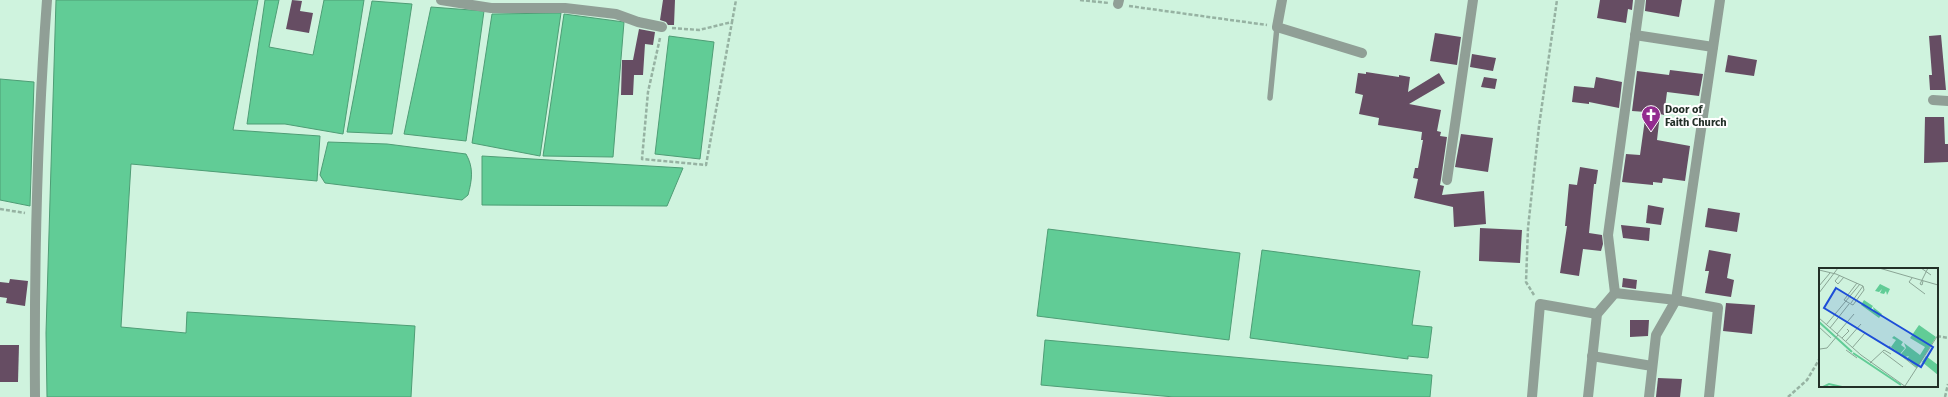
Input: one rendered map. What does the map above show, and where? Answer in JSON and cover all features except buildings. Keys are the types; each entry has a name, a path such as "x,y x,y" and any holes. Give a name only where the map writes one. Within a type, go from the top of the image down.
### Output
{"street":[{"path":"35,397 34,310 41,80 47,0"},
{"path":"441,0 491,8 565,8 616,14 638,22 662,27"},
{"path":"1282,0 1277,27 1362,53"},
{"path":"1447,180 1473,0"},
{"path":"1588,397 1597,314 1615,293 1608,235 1640,0"},
{"path":"1649,397 1656,335 1676,300 1720,0"},
{"path":"1635,35 1713,47"},
{"path":"1932,100 1948,101"},
{"path":"1615,293 1676,300 1718,308 1709,397"},
{"path":"1532,397 1540,304 1597,314"},
{"path":"1592,356 1652,366"}],"lane":[{"path":"1270,98 1277,27"}],"path":[{"path":"732,22 699,30 662,27 648,92 642,159 706,165 732,22 736,0"},
{"path":"1080,0 1119,2 1277,27"},
{"path":"1540,304 1526,282 1528,228 1539,126 1557,0"},
{"path":"0,209 38,214"},
{"path":"1938,336 1948,338"},
{"path":"1788,397 1807,380 1819,360"},
{"path":"1945,397 1948,384"}],"shaded area":[{"path":"56,0 258,0 233,130 320,136 317,181 131,164 121,327 186,333 187,312 415,326 411,397 47,397 46,333"},
{"path":"265,0 279,0 269,47 313,55 324,0 364,0 343,134 285,124 247,124"},
{"path":"372,1 412,4 392,134 347,132"},
{"path":"431,7 484,11 466,141 404,134"},
{"path":"561,13 540,156 472,143 492,14"},
{"path":"564,14 624,22 613,157 543,156"},
{"path":"669,36 714,42 700,159 655,154"},
{"path":"0,79 34,82 30,206 0,200"},
{"path":"328,142 387,144 466,154 469,159 472,174 468,195 462,200 325,183 320,175"},
{"path":"482,156 683,168 667,206 482,205"},
{"path":"1048,229 1240,253 1229,340 1037,316"},
{"path":"1262,250 1420,271 1412,325 1432,327 1428,358 1408,356 1408,359 1250,338"},
{"path":"1045,340 1432,375 1430,397 1174,397 1041,385"}],"place":[{"name":"Door of Faith Church","path":"1651,132"}]}
